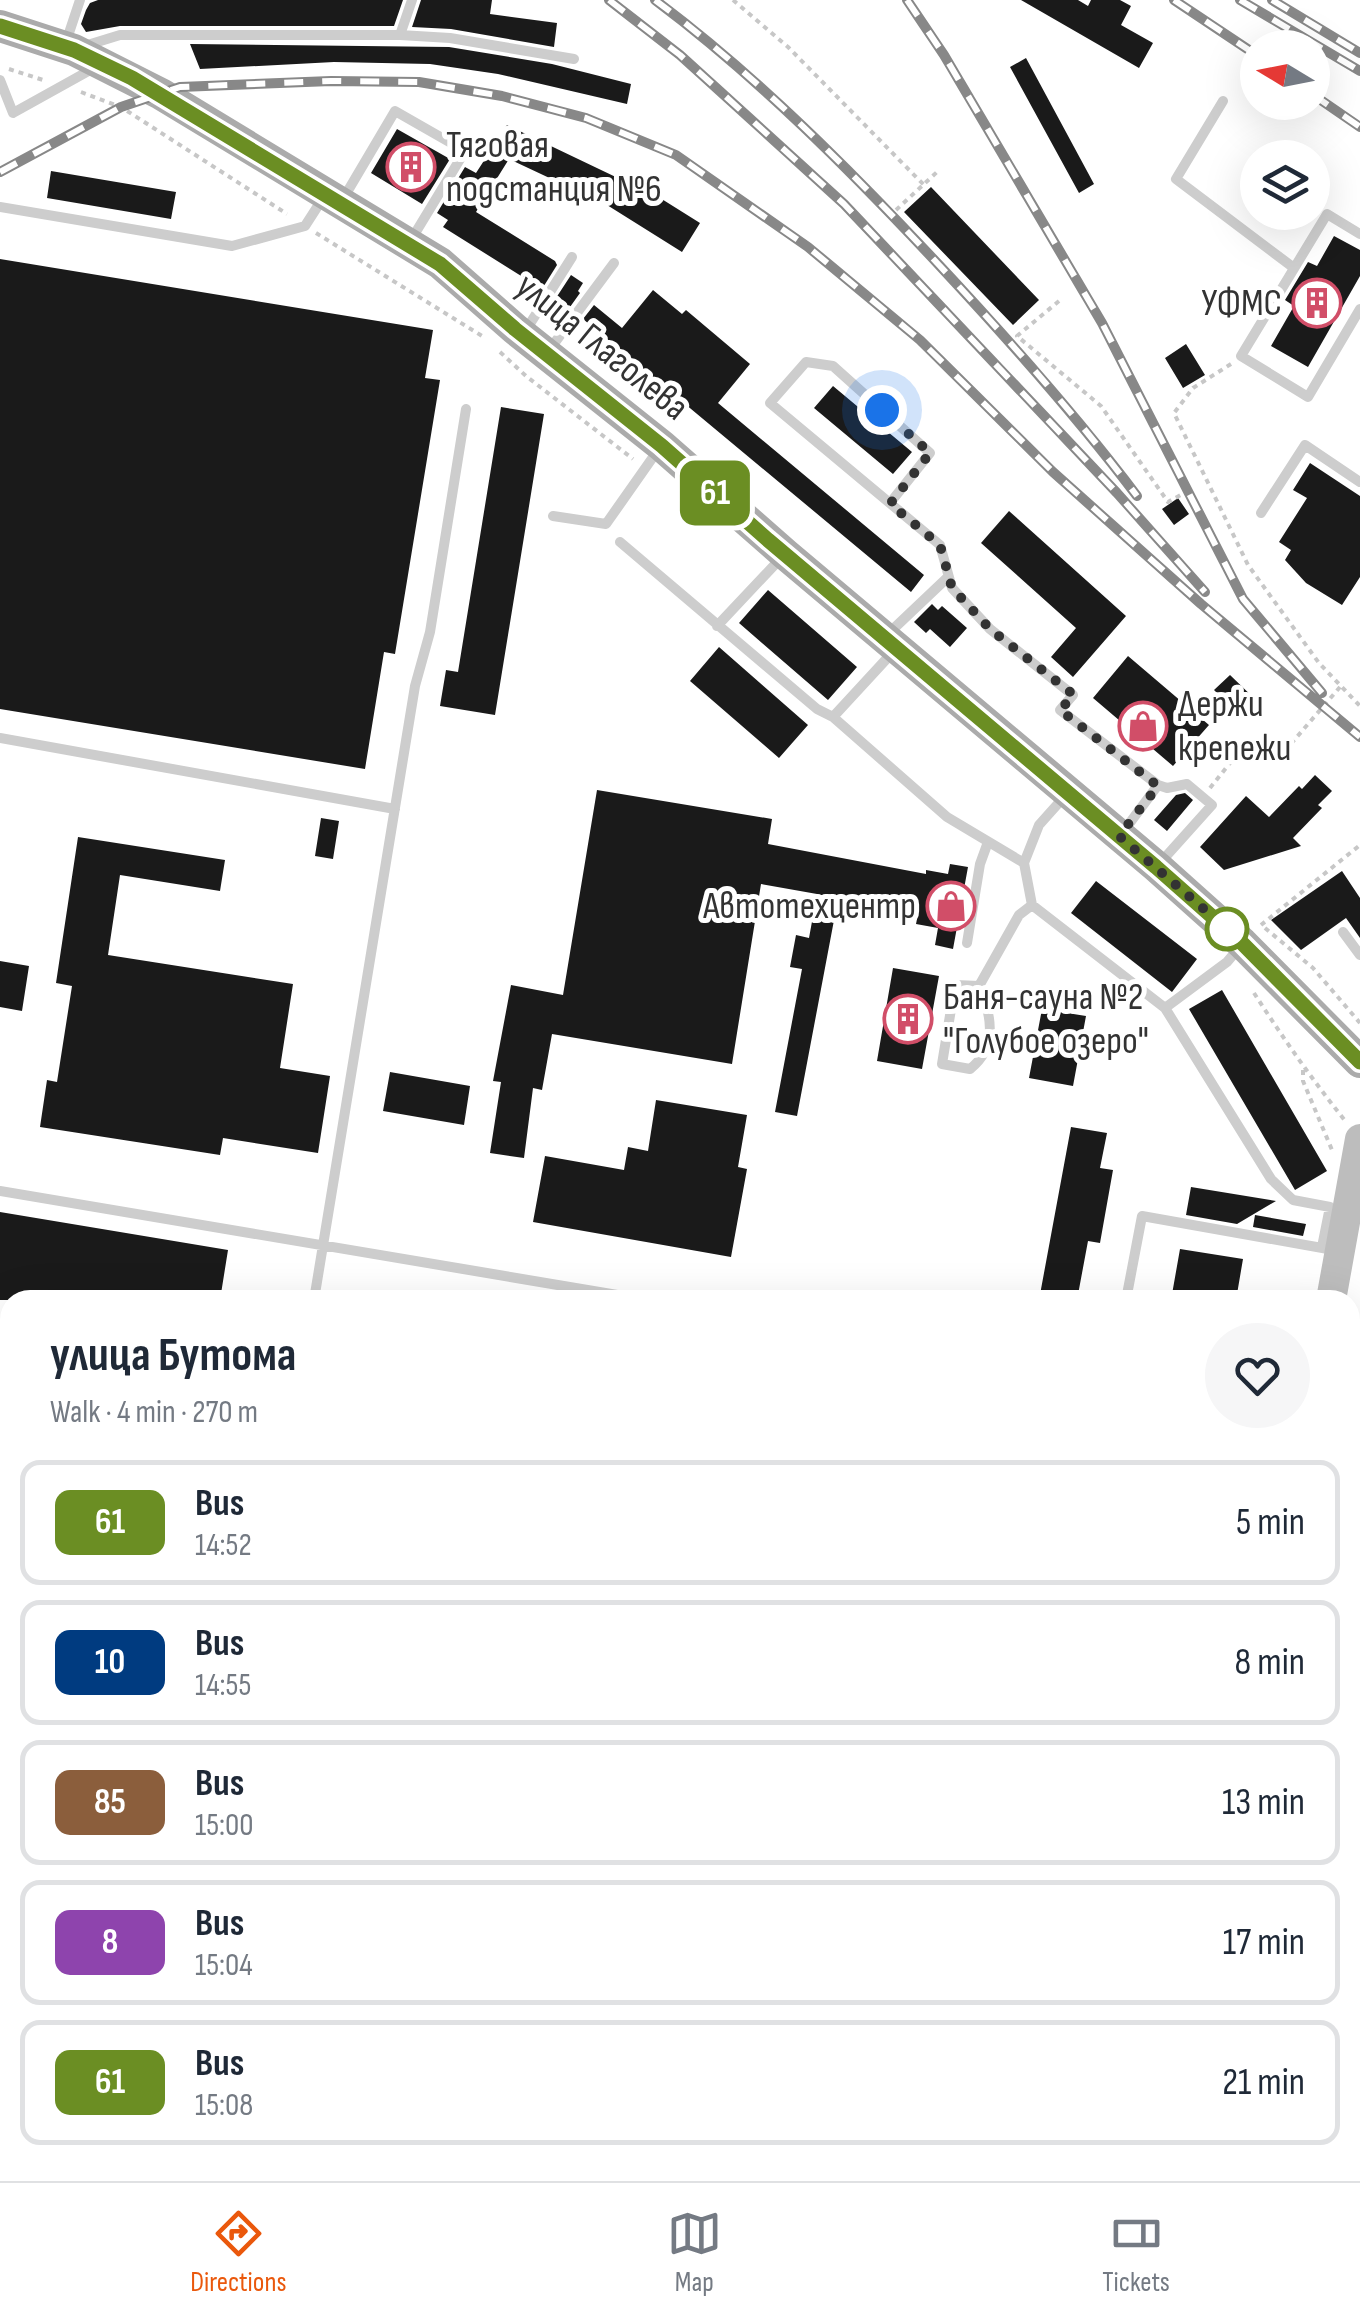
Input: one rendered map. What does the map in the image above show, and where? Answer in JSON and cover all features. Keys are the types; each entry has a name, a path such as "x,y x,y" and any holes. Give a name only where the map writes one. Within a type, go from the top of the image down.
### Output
{"main road":[{"name":"улица Глаголева","path":"0,26 88,56 160,94 440,264 523,347 654,457 785,554 1156,867 1252,929 1360,1062"}],"street":[{"path":"1331,1290 1331,1249 1345,1208 1352,1138"}],"lane":[{"path":"80,0 69,33 88,56"},
{"path":"400,34 412,0"},
{"path":"0,80 13,113 66,86 88,56 120,35 400,34 450,38 574,59"},
{"path":"1224,101 1176,179 1294,268"},
{"path":"0,207 232,246 305,226 332,200 395,111 466,152 408,244"},
{"path":"1360,234 1327,214 1241,356 1308,397 1357,323 1360,309"},
{"path":"523,347 572,257"},
{"path":"523,347 614,262"},
{"path":"890,504 930,453 833,366 806,362 770,403 890,504 940,545 952,588 990,629 1074,695 1060,710 1158,786 1187,784 1212,805 1156,867"},
{"path":"315,1290 415,686 430,632 466,408"},
{"path":"1261,513 1305,445 1360,482"},
{"path":"552,516 606,524 654,457"},
{"path":"620,542 817,708 834,717 947,817 1024,863"},
{"path":"717,626 785,554"},
{"path":"834,717 947,578"},
{"path":"0,738 395,809"},
{"path":"1119,836 1158,786"},
{"path":"1070,792 1039,825 1024,863 1032,905 1165,1008 1271,1180 1293,1200 1345,1208"},
{"path":"966,943 980,864 988,842"},
{"path":"979,986 1019,915 1032,905"},
{"path":"1165,1008 1227,962 1252,929"},
{"path":"1343,932 1360,955"},
{"path":"955,985 979,986 991,1013 989,1044 981,1061 970,1069 942,1064 955,985"},
{"path":"0,1191 589,1290"},
{"path":"1128,1290 1142,1216 1331,1249"}],"path":[{"path":"733,0 788,47 924,185"},
{"path":"0,67 121,107 487,340"},
{"path":"896,210 937,172"},
{"path":"1059,301 1017,336 1101,406 1168,502 1186,492"},
{"path":"523,347 526,376 654,457"},
{"path":"1241,356 1194,388 1174,413 1248,566 1319,663 1360,706"},
{"path":"1204,798 1234,758 1284,752 1340,687"},
{"path":"1252,929 1360,845"},
{"path":"1252,929 1280,938 1313,968 1360,1023"},
{"path":"1254,993 1303,1068 1349,1125 1352,1138"},
{"path":"1303,1068 1303,1081 1338,1164"}],"building":[{"path":"98,0 403,0 394,26 120,26 86,32 81,24 86,10"},
{"path":"421,0 492,0 490,14 557,23 554,47 451,29 412,27"},
{"path":"1021,0 1078,0 1088,6 1091,0 1120,0 1131,6 1121,25 1153,43 1139,68"},
{"path":"190,44 449,47 552,64 631,84 627,104 498,74 430,64 334,62 200,69"},
{"path":"1026,58 1094,184 1079,193 1010,67"},
{"path":"507,125 622,180 625,176 700,223 682,252 607,205 509,159 476,212 555,261 557,265 542,289 443,227 448,220 437,213 465,167 476,173"},
{"name":"Тяговая подстанция №6","path":"397,129 450,159 422,204 371,173"},
{"path":"51,171 176,192 171,219 47,198"},
{"path":"931,187 1039,300 1013,325 904,212"},
{"name":"УФМС","path":"1334,236 1360,250 1360,276 1308,367 1271,346 1294,306 1285,300 1308,262 1317,266"},
{"path":"0,259 433,330 425,378 440,380 395,654 384,652 365,769 0,709"},
{"path":"571,275 583,283 570,307 556,298"},
{"path":"653,290 682,314 686,310 750,364 718,403 924,575 911,592 583,319 594,305 622,328"},
{"path":"1186,344 1205,375 1183,388 1165,358"},
{"path":"833,386 912,452 893,474 814,408"},
{"path":"501,407 544,414 495,715 440,706 446,670 458,672"},
{"path":"1310,463 1360,496 1360,577 1342,605 1306,583 1285,560 1291,550 1279,542 1307,498 1293,490"},
{"path":"1178,498 1189,514 1174,525 1162,509"},
{"path":"1009,511 1126,616 1073,677 1051,657 1076,628 981,543"},
{"path":"768,590 857,667 828,700 739,623"},
{"path":"932,604 938,610 942,606 967,628 950,647 930,629 926,633 914,622"},
{"path":"719,647 808,725 779,758 690,681"},
{"path":"1128,656 1209,725 1173,766 1093,698"},
{"path":"1230,675 1258,702 1242,718 1214,690"},
{"path":"1315,775 1332,791 1318,805 1322,808 1293,838 1301,846 1224,870 1200,847 1246,796 1269,817"},
{"path":"597,790 772,819 768,844 926,874 926,870 948,874 950,864 968,867 953,949 935,945 938,928 916,924 918,914 838,899 797,1116 775,1112 802,969 790,967 796,935 809,938 817,894 761,884 732,1064 552,1034 542,1090 533,1088 524,1158 490,1153 501,1082 493,1081 511,985 563,995"},
{"path":"1185,793 1193,800 1167,831 1154,820 1176,795"},
{"path":"321,818 339,821 333,859 315,856"},
{"path":"78,837 225,860 220,891 120,875 108,955 293,984 280,1068 330,1076 318,1153 223,1138 220,1155 40,1127 47,1080 57,1082 72,986 56,983"},
{"path":"1342,871 1360,898 1360,938 1346,918 1301,950 1271,920"},
{"path":"1096,881 1197,959 1172,992 1071,913"},
{"path":"0,961 29,966 22,1011 0,1007"},
{"name":"Баня-сауна №2 \"Голубое озеро\"","path":"893,968 939,976 922,1069 877,1061"},
{"path":"1222,990 1327,1171 1295,1190 1189,1009"},
{"path":"1042,1009 1086,1016 1073,1086 1029,1078"},
{"path":"390,1072 470,1086 464,1125 383,1111"},
{"path":"656,1100 747,1115 738,1167 747,1169 731,1257 533,1222 545,1156 624,1170 628,1147 648,1151"},
{"path":"1071,1127 1107,1133 1100,1168 1113,1170 1100,1243 1088,1241 1079,1290 1041,1290"},
{"path":"1191,1187 1276,1201 1237,1224 1186,1215"},
{"path":"0,1212 228,1250 222,1290 0,1290"},
{"path":"1255,1215 1306,1224 1303,1236 1253,1227"},
{"path":"1180,1249 1243,1259 1238,1290 1173,1290"}],"railway":[{"path":"609,0 680,55 844,204 1117,493 1205,592"},
{"path":"655,0 767,93 872,195 1016,349 1137,496"},
{"path":"907,0 944,55 1102,323 1243,599 1322,693"},
{"path":"1174,0 1240,44"},
{"path":"1240,0 1360,71"},
{"path":"1272,0 1360,53"},
{"path":"0,172 121,107 180,87 331,81 419,82 502,96 586,118 676,155 808,247 920,340 1053,472 1201,604 1360,737"},
{"path":"1330,106 1360,127"}],"bus line":[{"name":"61","path":"0,26 74,50 132,78 440,264 662,446 768,540 1070,792 1242,943 1360,1062"}],"place":[{"name":"Тяговая подстанция №6","path":"411,167"},
{"name":"УФМС","path":"1317,303"},
{"name":"Держи крепежи","path":"1143,726"},
{"name":"Автотехцентр","path":"951,906"},
{"name":"Баня-сауна №2 \"Голубое озеро\"","path":"908,1019"}],"route":[{"path":"882,410 930,453 890,504 940,545 952,588 990,629 1074,695 1060,710 1158,786 1119,836 1233,934 1227,929"}]}
